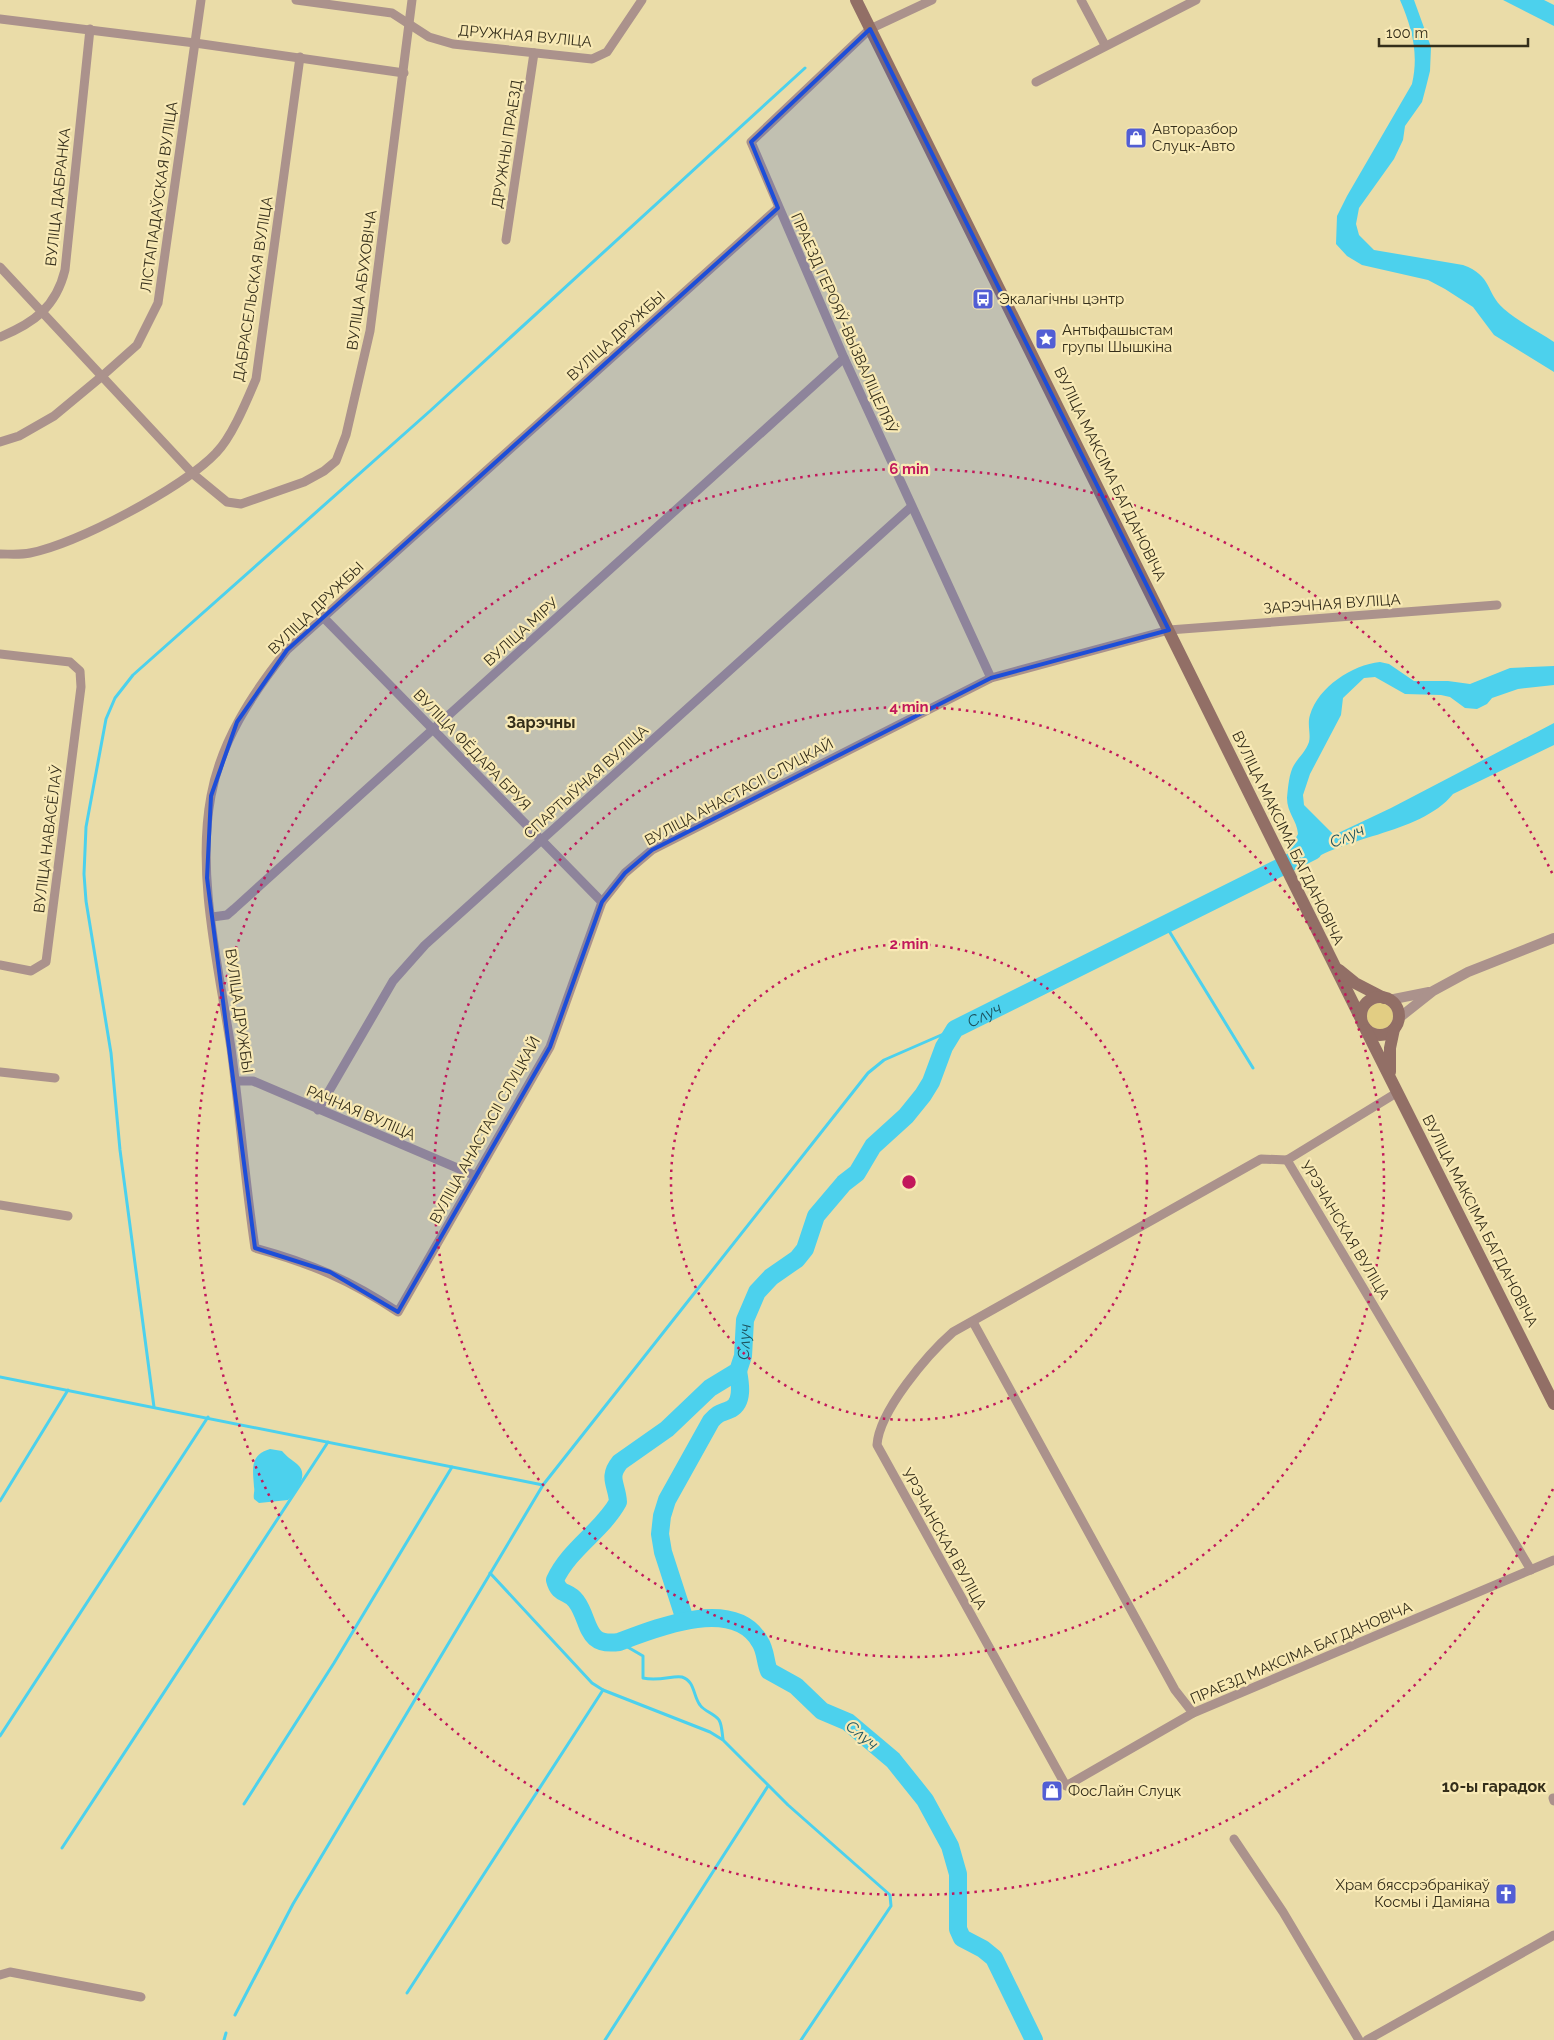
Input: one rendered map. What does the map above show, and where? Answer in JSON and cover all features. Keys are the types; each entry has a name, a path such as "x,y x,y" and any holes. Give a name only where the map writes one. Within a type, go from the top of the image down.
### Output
{"main road":[{"name":"ВУЛІЦА МАКСІМА БАГДАНОВІЧА","path":"856,0 1309,913 1332,964 1360,1017"},
{"name":"ВУЛІЦА МАКСІМА БАГДАНОВІЧА","path":"1332,964 1355,983 1387,999"},
{"path":"1375,998 1387,999 1396,1006 1396,1024 1380,1036 1366,1030 1360,1017 1362,1008 1367,1002 1375,998"},
{"name":"ВУЛІЦА МАКСІМА БАГДАНОВІЧА","path":"1391,1080 1389,1064 1396,1024"},
{"name":"ВУЛІЦА МАКСІМА БАГДАНОВІЧА","path":"1366,1030 1554,1404"}],"street":[{"name":"ЛІСТАПАДАЎСКАЯ ВУЛІЦА","path":"0,442 19,436 54,416 137,345 158,303 201,0"},
{"name":"ДРУЖНАЯ ВУЛІЦА","path":"296,0 392,13 429,37 452,44 592,59 607,52 642,0"},
{"name":"ВУЛІЦА АБУХОВІЧА","path":"0,267 193,474 227,502 240,504 304,482 324,471 336,461 346,435 370,331 412,0"},
{"path":"870,28 932,0"},
{"path":"1081,0 1105,45"},
{"path":"1036,82 1196,0"},
{"path":"0,19 300,57 404,73"},
{"name":"ПРАЕЗД ГЕРОЯЎ-ВЫЗВАЛІЦЕЛЯЎ","path":"870,28 751,142 844,358 991,678"},
{"name":"ВУЛІЦА ДАБРАНКА","path":"0,337 43,313 56,295 65,270 90,29"},
{"name":"ДРУЖНЫ ПРАЕЗД","path":"506,240 534,53"},
{"name":"ДАБРАСЕЛЬСКАЯ ВУЛІЦА","path":"0,554 29,554 59,545 120,517 193,474 218,452 244,406 256,379 300,57"},
{"name":"ВУЛІЦА ДРУЖБЫ","path":"398,1312 374,1296 330,1272 255,1248 235,1081 207,878 206,836 211,796 221,757 237,722 262,682 287,650 778,208"},
{"name":"ВУЛІЦА МІРУ","path":"212,917 227,915 844,358"},
{"name":"СПАРТЫЎНАЯ ВУЛІЦА","path":"318,1110 393,981 425,945 911,507"},
{"name":"ЗАРЭЧНАЯ ВУЛІЦА","path":"991,678 1169,630 1497,605"},
{"name":"ВУЛІЦА ФЁДАРА БРУЯ","path":"323,617 602,902"},
{"name":"ВУЛІЦА НАВАСЁЛАЎ","path":"0,654 70,662 80,670 81,687 46,962 31,971 0,965"},
{"name":"ВУЛІЦА АНАСТАСІІ СЛУЦКАЙ","path":"398,1312 550,1047 602,902 625,873 652,850 991,678"},
{"path":"1396,1024 1433,991 1507,955 1554,938"},
{"path":"1387,999 1433,991"},
{"path":"0,1072 55,1078"},
{"name":"РАЧНАЯ ВУЛІЦА","path":"235,1081 254,1081 476,1176"},
{"path":"1287,1160 1398,1092"},
{"name":"УРЭЧАНСКАЯ ВУЛІЦА","path":"1066,1786 876,1445 881,1424 888,1411 936,1347 954,1332 1261,1159 1287,1160 1531,1570"},
{"path":"0,1205 68,1216"},
{"path":"973,1322 1175,1690 1194,1713"},
{"name":"ПРАЕЗД МАКСІМА БАГДАНОВІЧА","path":"1066,1786 1194,1713 1554,1560"},
{"path":"1234,1839 1284,1912 1359,2040"},
{"path":"1367,2040 1554,1935"},
{"path":"0,1975 10,1972 141,1997"}],"highlighted area":[{"path":"870,29 1169,630 991,678 652,850 625,873 602,902 550,1047 398,1312 330,1272 255,1248 207,878 211,796 237,722 287,650 778,208 751,142"}],"shaded area":[{"path":"1380,1003 1390,1006 1393,1016 1390,1026 1380,1029 1370,1026 1367,1016 1370,1006"}],"water":[{"path":"1400,0 1414,0 1431,47 1430,71 1422,102 1405,126 1403,140 1394,159 1359,208 1356,224 1359,235 1374,250 1463,265 1473,269 1484,279 1498,303 1504,309 1554,342 1554,372 1494,335 1473,307 1445,289 1428,280 1362,265 1347,256 1336,244 1337,216 1412,84 1415,62 1413,41"},
{"path":"1503,0 1544,0 1554,5 1554,26"},
{"path":"1380,662 1389,664 1414,681 1448,681 1470,684 1510,668 1554,666 1554,685 1518,689 1492,698 1487,704 1477,709 1465,708 1450,697 1441,695 1405,694 1375,677 1364,678 1343,698 1341,715 1310,774 1303,795 1304,805 1334,835 1391,808 1554,723 1554,745 1453,794 1438,808 1420,819 1334,849 1315,858 1298,870 1286,846 1294,841 1298,834 1287,798 1292,768 1309,742 1310,715 1320,695 1338,679 1358,668"},
{"path":"270,1449 282,1451 297,1464 301,1468 302,1478 298,1488 288,1500 259,1503 254,1499 253,1469 255,1459 258,1455"}],"waterway":[{"path":"154,1407 120,1150 111,1053 86,901 84,874 86,827 106,719 115,698 133,675 430,411 805,68"},
{"name":"Случ","path":"1034,2040 994,1958 983,1949 962,1938 958,1929 958,1874 950,1846 925,1800 893,1760 848,1722 822,1711 796,1686 769,1671 762,1645 748,1628 732,1621 714,1618 673,1624 619,1642 600,1641 590,1631 576,1601 570,1595 561,1591 555,1580 577,1549 603,1522 618,1502 613,1477 620,1462 667,1429 710,1388 738,1371 743,1356 745,1320 757,1292 771,1277 797,1259 805,1249 816,1216 844,1183 857,1173 873,1146 906,1116 923,1095 931,1082 944,1047 955,1029 1313,851"},
{"path":"1166,926 1253,1068"},
{"path":"235,2015 293,1904 543,1485 868,1073 884,1060 955,1029"},
{"path":"685,1620 663,1552 660,1534 662,1516 667,1500 711,1421 719,1414 731,1409 738,1402 740,1391 738,1371"},
{"path":"0,1377 543,1485"},
{"path":"0,1501 68,1390"},
{"path":"0,1736 208,1417"},
{"path":"62,1848 328,1442"},
{"path":"244,1804 334,1663 452,1467"},
{"path":"490,1573 592,1683 603,1690 710,1732 723,1740 788,1805 890,1895 891,1906 801,2040"},
{"path":"619,1642 643,1656 643,1678 682,1677 686,1679 692,1685 700,1705 719,1720 723,1739"},
{"path":"407,1993 603,1690"},
{"path":"605,2040 768,1786"},
{"path":"224,2040 226,2033"}],"place":[{"name":"Авторазбор Слуцк-Авто","path":"1136,138"},
{"name":"Экалагічны цэнтр","path":"983,299"},
{"name":"Антыфашыстам групы Шышкіна","path":"1046,339"},
{"name":"ФосЛайн Слуцк","path":"1052,1791"},
{"name":"Храм бяссрэбранікаў Космы і Даміяна","path":"1506,1894"}],"district":[{"name":"Зарэчны","path":"541,722"},
{"name":"10-ы гарадок","path":"1494,1786"}]}
